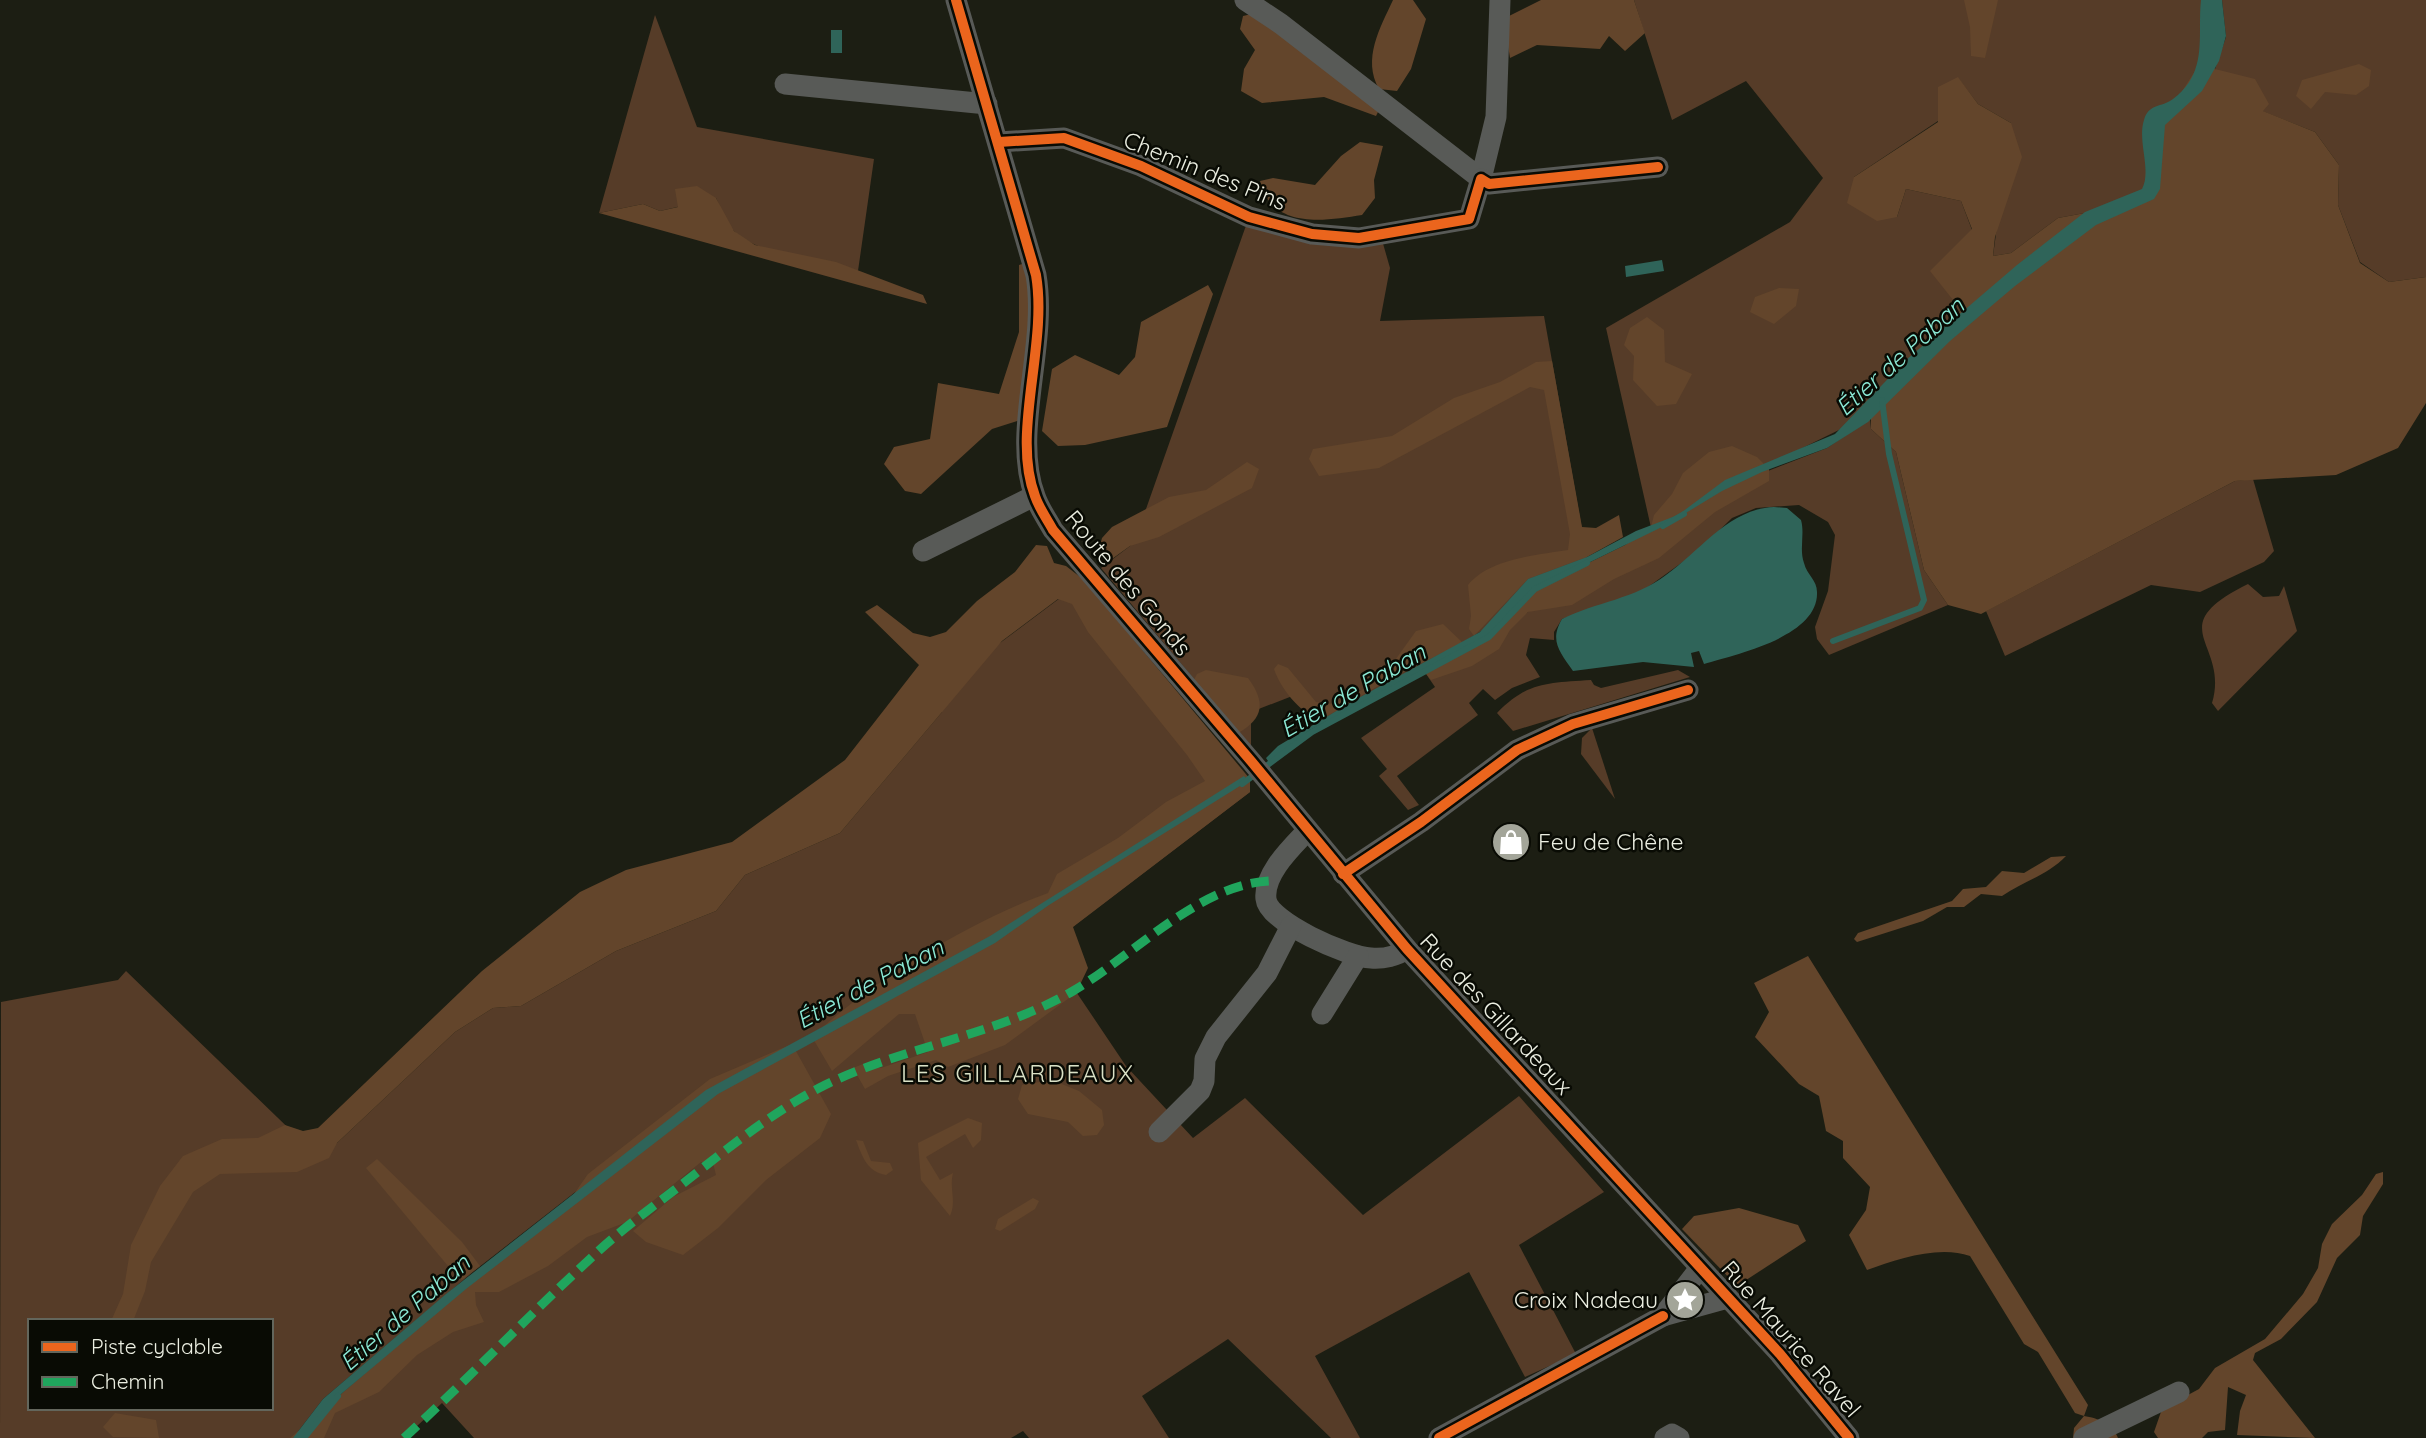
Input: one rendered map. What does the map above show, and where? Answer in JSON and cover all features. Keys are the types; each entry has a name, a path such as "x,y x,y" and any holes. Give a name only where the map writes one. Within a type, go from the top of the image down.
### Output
{"street":[{"name":"Route des Gonds","path":"956,0 999,142 1040,300 1027,447 1034,496 1053,530 1269,782"},
{"path":"1245,0 1281,24 1489,184 1658,167"},
{"path":"1481,179 1496,117 1500,0"},
{"path":"785,84 987,104"},
{"name":"Chemin des Pins","path":"999,142 1064,138 1141,166 1249,217 1312,234 1359,238 1469,219 1481,179"},
{"path":"923,551 1034,496"},
{"path":"1343,874 1421,822 1528,744 1573,724 1688,690"},
{"name":"Rue des Gillardeaux","path":"1269,782 1406,949 1700,1268"},
{"path":"1307,831 1269,881 1265,896 1271,913 1291,926 1357,956 1372,959 1398,955 1406,949"},
{"path":"1160,1132 1200,1091 1204,1081 1205,1059 1216,1037 1267,973 1291,926"},
{"path":"1322,1014 1357,956"},
{"path":"1663,1315 1700,1268"},
{"name":"Rue Maurice Ravel","path":"1700,1268 1780,1354 1849,1438"},
{"path":"1439,1438 1663,1315 1728,1298"},
{"path":"2084,1438 2179,1392"},
{"path":"1665,1438 1672,1434 1679,1438"}],"shaded area":[{"path":"1393,0 1413,0 1426,19 1411,69 1397,91 1379,89 1372,66 1375,44"},
{"path":"1541,0 1634,0 1645,33 1625,51 1609,36 1600,49 1537,45 1510,58 1506,33 1509,16"},
{"path":"1634,0 2208,0 2206,54 2144,194 2101,210 2058,218 2011,253 1993,256 2011,123 1978,104 1958,78 1938,121 1854,177 1897,217 1906,189 1961,201 1972,230 1961,310 1845,427 1709,494 1827,448 1870,419 1871,429 1896,452 1924,570 1948,605 1829,655 1817,639 1815,627 1828,591 1835,535 1828,522 1799,505 1756,508 1732,518 1698,551 1641,592 1562,619 1554,632 1554,640 1530,638 1526,655 1540,677 1512,688 1495,700 1483,689 1469,703 1478,715 1397,776 1419,805 1408,810 1379,776 1387,769 1361,738 1435,687 1424,671 1489,637 1652,532 1606,328 1790,222 1823,178 1746,81 1672,120"},
{"path":"1964,0 1998,0 1985,58 1971,56 1970,27"},
{"path":"2222,0 2426,0 2426,277 2389,282 2360,262 2338,205 2339,165 2315,132 2262,111 2215,69 2226,37"},
{"path":"1256,13 1380,108 1376,116 1324,97 1262,103 1241,91 1244,69 1255,50 1240,29 1243,16"},
{"path":"655,15 697,127 874,159 858,271 775,251 745,240 731,228 716,198 660,211 643,204 599,213"},
{"path":"2206,54 2215,69 2255,79 2269,104 2263,111 2315,132 2339,165 2338,205 2360,263 2389,282 2426,277 2426,403 2398,448 2336,475 2235,481 1981,614 1948,605 1924,570 1896,452 1871,429 1871,396 1961,310 1930,271 1972,229 1961,201 1906,189 1897,217 1877,221 1847,203 1854,177 1938,122 1938,87 1958,77 1978,104 2011,123 2022,157 1995,237 1993,256 2011,253 2058,218 2101,210 2144,194 2148,144"},
{"path":"2359,64 2371,70 2369,86 2356,95 2325,92 2311,109 2296,96 2302,80"},
{"path":"1360,142 1383,146 1374,180 1375,198 1362,215 1301,219 1276,208 1266,197 1260,181 1273,178 1315,185 1341,156"},
{"path":"697,186 716,198 734,231 755,245 836,262 923,295 927,304 599,213 643,204 660,211 678,207 675,189"},
{"path":"1249,217 1382,240 1390,268 1380,321 1544,316 1587,557 1480,632 1327,723 1300,693 1251,712 1251,747 1101,568 1134,543"},
{"path":"1032,261 1040,300 1020,420 992,429 921,494 905,491 884,464 894,447 930,439 938,383 999,394 1019,332 1019,265"},
{"path":"1208,285 1213,294 1167,427 1085,445 1058,446 1042,431 1052,369 1075,355 1119,375 1135,357 1141,322"},
{"path":"1779,288 1799,289 1796,306 1774,324 1750,312 1755,297"},
{"path":"1647,317 1664,330 1665,362 1692,374 1676,404 1657,406 1633,380 1634,356 1624,345 1630,328"},
{"path":"1552,361 1582,527 1596,528 1619,515 1623,537 1587,557 1528,579 1474,636 1469,629 1471,616 1468,585 1477,576 1514,560 1568,550 1570,534 1544,390 1530,387 1379,468 1319,476 1309,459 1313,449 1392,436 1454,398 1500,382 1536,362"},
{"path":"1732,446 1757,457 1769,469 1769,481 1715,512 1659,558 1614,579 1572,605 1528,612 1510,630 1499,649 1472,666 1431,680 1424,671 1489,637 1535,589 1625,545 1651,527 1654,515 1672,494 1683,473 1709,452"},
{"path":"1247,462 1259,469 1252,488 1159,537 1130,546 1105,564 1098,553 1102,538 1112,527 1169,497 1206,490"},
{"path":"2253,479 2274,551 2264,562 2200,592 2151,585 2005,656 1986,611 2235,481"},
{"path":"1036,545 1047,546 1054,563 1066,566 1084,580 1250,779 1250,792 1073,927 1088,968 1076,993 1005,1045 948,1067 936,1060 888,1076 865,1089 853,1068 863,1064 881,1068 928,1052 915,1014 899,1014 832,1071 812,1037 892,974 987,919 1048,893 1057,874 1118,838 1166,802 1205,781 1088,632 1072,604 1058,599 1002,641 840,833 745,875 716,911 616,951 521,1006 493,1008 455,1032 337,1143 329,1158 297,1172 220,1174 193,1192 151,1262 145,1291 134,1319 112,1319 123,1294 131,1245 160,1186 183,1156 222,1139 258,1138 285,1125 303,1131 318,1128 482,971 580,892 626,870 732,842 845,760 919,665 865,612 877,605 913,633 930,637 946,632 977,601 1015,572"},
{"path":"1084,580 1244,776 990,936 796,1042 812,1037 986,943 1250,779 1250,792 1046,947 1126,1066 1193,1138 1245,1098 1363,1215 1519,1096 1604,1192 1519,1245 1576,1354 1525,1377 1469,1272 1315,1356 1360,1438 1331,1438 1228,1339 1142,1396 1169,1438 1029,1438 1023,1431 1011,1438 474,1438 442,1403 404,1438 304,1438 334,1400 505,1252 710,1092 794,1047 792,1044 706,1090 474,1271 323,1399 293,1438 0,1438 1,1002 118,980 126,971 309,1148 337,1143 455,1032 493,1008 521,1006 616,951 716,911 745,875 840,833 942,712 941,687"},
{"path":"2248,584 2263,597 2279,596 2284,586 2297,631 2218,711 2212,703 2215,682 2213,665 2203,637 2202,625 2207,613 2222,599"},
{"path":"1443,624 1463,643 1393,677 1319,721 1292,699 1281,685 1274,669 1278,664 1288,668 1316,702 1334,704 1364,689 1393,663 1416,631"},
{"path":"1206,670 1248,678 1254,686 1260,708 1258,715 1238,733 1194,680 1197,674"},
{"path":"1678,670 1690,677 1513,731 1497,713 1518,695 1539,686 1591,680 1601,688"},
{"path":"1592,728 1615,799 1581,754 1582,738"},
{"path":"2066,856 2052,868 2002,896 1981,894 1964,907 1947,907 1923,921 1857,942 1854,939 1858,933 1952,901 1963,889 1986,887 2002,871 2024,873 2051,857"},
{"path":"1808,956 2088,1405 2084,1416 2075,1413 2038,1352 2024,1344 1970,1256 1932,1253 1867,1270 1849,1235 1866,1210 1870,1187 1843,1158 1843,1141 1826,1131 1819,1096 1799,1084 1755,1037 1769,1012 1754,983"},
{"path":"792,1044 831,1114 820,1138 766,1180 718,1228 683,1255 646,1242 633,1231 673,1197 716,1175 713,1163 701,1162 627,1222 587,1237 548,1266 499,1292 475,1292 476,1305 484,1322 453,1332 417,1355 379,1392 335,1413 324,1438 290,1438 574,1194 588,1174 710,1079"},
{"path":"1052,1080 1079,1091 1102,1110 1104,1125 1097,1135 1083,1136 1068,1122 1028,1114 1018,1099 1022,1085"},
{"path":"968,1118 982,1123 981,1140 973,1148 965,1134 926,1157 940,1180 953,1173 953,1205 950,1216 921,1180 918,1143"},
{"path":"856,1140 863,1141 871,1161 890,1163 893,1170 886,1175 874,1171 866,1162"},
{"path":"377,1159 462,1242 480,1266 462,1280 453,1272 366,1168"},
{"path":"2383,1172 2383,1184 2363,1216 2360,1235 2337,1258 2317,1302 2281,1339 2255,1353 2253,1360 2315,1438 2237,1435 2240,1411 2246,1395 2228,1387 2225,1430 2208,1432 2202,1438 2158,1438 2154,1432 2162,1409 2199,1389 2215,1368 2265,1339 2303,1294 2318,1268 2322,1244 2332,1224 2362,1195 2376,1174"},
{"path":"1033,1198 1039,1201 1035,1209 1000,1231 995,1229 998,1219"},
{"path":"1739,1208 1798,1225 1806,1241 1737,1286 1682,1229 1694,1216"},
{"path":"115,1413 156,1420 159,1438 113,1437 103,1427"},
{"path":"2084,1416 2104,1422 2113,1429 2118,1438 2073,1438 2074,1428"}],"water":[{"path":"2201,0 2222,0 2226,36 2219,61 2202,91 2165,125 2160,189 2154,199 2096,225 2015,286 1950,341 1868,422 1827,448 1762,472 1722,491 1666,525 1535,589 1489,637 1310,730 1270,764 1266,758 1278,746 1353,701 1480,632 1528,579 1587,557 1636,531 1678,515 1725,480 1835,434 1906,360 2017,265 2085,212 2142,189 2146,173 2142,137 2144,120 2152,108 2173,99 2192,77 2199,52"},
{"path":"831,30 842,30 842,53 831,53"},
{"path":"1662,260 1664,271 1626,277 1625,266"},
{"path":"1787,508 1801,520 1805,567 1817,592 1814,608 1805,621 1773,641 1704,664 1699,651 1691,653 1694,667 1643,662 1573,671 1560,652 1556,640 1562,619 1641,590 1666,575 1729,523 1758,509"},
{"path":"1244,776 1248,781 1049,905 995,943 718,1094 466,1289 334,1400 303,1438 293,1438 323,1399 446,1294 706,1090 990,936"}],"waterway":[{"path":"1833,641 1920,608 1924,600 1889,454 1882,400"},
{"name":"Étier de Paban","path":"1663,526 1684,514"},
{"name":"Étier de Paban","path":"1242,784 1312,732 1489,637 1535,589 1587,563"},
{"name":"Étier de Paban","path":"304,1438 338,1396"}],"marked path":[{"path":"404,1438 614,1237 772,1116 825,1085 855,1072 1013,1019 1043,1006 1096,976 1192,908 1243,885 1269,881"}],"cycle path":[{"path":"956,0 1036,275 1038,330 1027,445 1035,496 1053,530 1251,761 1407,949 1780,1354 1849,1438"},
{"path":"999,142 1064,138 1141,166 1249,217 1312,234 1359,238 1469,219 1481,179 1489,184 1658,167"},
{"path":"1343,874 1421,822 1517,750 1573,724 1688,690"},
{"path":"1439,1438 1663,1316"}],"place":[{"name":"Feu de Chêne","path":"1511,842"},
{"name":"Croix Nadeau","path":"1685,1300"}],"district":[{"name":"LES GILLARDEAUX","path":"1018,1074"}]}
